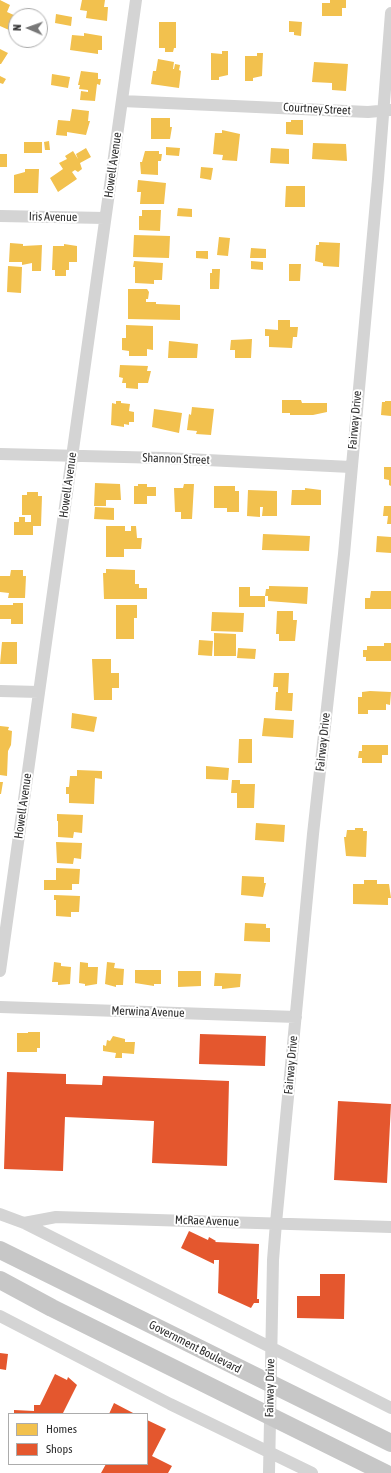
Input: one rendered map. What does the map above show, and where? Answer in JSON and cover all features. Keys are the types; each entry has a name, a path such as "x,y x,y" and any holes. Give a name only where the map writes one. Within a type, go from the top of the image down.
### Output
{"main road":[{"name":"Government Boulevard","path":"0,1250 391,1443"},
{"path":"0,1280 52,1308 385,1473"}],"street":[{"name":"Howell Avenue","path":"0,971 136,0"},
{"name":"Fairway Drive","path":"268,1473 276,1224 387,110 391,13"},
{"name":"Courtney Street","path":"122,101 368,112 387,110"},
{"name":"Iris Avenue","path":"0,216 105,218"},
{"name":"Shannon Street","path":"0,454 165,458 351,467"},
{"path":"0,691 39,692"},
{"name":"Merwina Avenue","path":"0,1007 296,1017"},
{"path":"0,1214 24,1223 391,1408"},
{"name":"McRae Avenue","path":"24,1223 56,1217 391,1227"},
{"path":"0,1316 170,1404 312,1473"}],"building: Homes":[{"path":"0,0 10,5 7,12 8,30 0,26"},
{"path":"82,0 105,0 104,7 108,7 107,21 86,18 87,11 80,10"},
{"path":"330,0 346,0 346,8 342,8 342,16 322,16 322,3 330,3"},
{"path":"56,14 72,17 71,26 55,23"},
{"path":"289,21 302,22 301,36 294,35 294,32 289,32"},
{"path":"159,22 176,22 176,48 174,48 173,52 165,52 165,48 159,48"},
{"path":"84,33 102,36 102,50 98,50 98,54 70,50 72,35 84,36"},
{"path":"0,49 8,53 1,64 0,64"},
{"path":"222,51 228,51 228,75 219,77 219,80 211,80 211,53 222,54"},
{"path":"257,53 263,53 262,76 253,78 253,81 245,81 245,56 257,56"},
{"path":"158,59 174,62 173,69 175,64 180,65 179,70 181,71 179,88 151,84 153,71 156,71"},
{"path":"314,62 348,64 346,91 332,90 332,83 312,82"},
{"path":"81,71 98,73 98,79 101,79 100,85 97,84 95,101 80,100 81,91 88,92 88,90 79,89 80,85 78,85"},
{"path":"52,74 70,77 68,88 51,85"},
{"path":"0,76 6,79 3,84 0,83"},
{"path":"72,109 89,111 88,121 90,121 86,135 67,132 67,136 56,135 58,120 70,121"},
{"path":"151,118 170,118 170,127 172,127 170,139 151,139"},
{"path":"291,120 303,120 303,135 286,134 286,122 291,122"},
{"path":"222,130 240,134 237,161 222,160 223,155 213,154 215,133 222,133"},
{"path":"49,141 50,150 45,150 44,142"},
{"path":"24,142 42,142 42,153 24,153"},
{"path":"313,143 346,144 347,161 312,159"},
{"path":"166,147 180,148 179,156 166,155"},
{"path":"86,148 91,157 80,163 82,169 78,172 75,170 72,172 77,179 58,192 50,178 63,169 59,163 67,159 65,156 73,151 78,159 76,154"},
{"path":"271,148 289,149 289,164 270,163"},
{"path":"145,151 159,151 159,154 162,154 161,161 158,161 158,175 141,174 140,162 142,162"},
{"path":"0,154 7,154 7,167 0,167"},
{"path":"201,167 213,168 211,180 200,178"},
{"path":"25,169 39,169 38,193 14,193 14,175 25,172"},
{"path":"138,180 166,183 164,204 140,204 141,192 137,192"},
{"path":"286,186 305,186 305,207 285,207"},
{"path":"178,208 192,209 192,217 177,216"},
{"path":"142,210 161,210 160,231 139,230 139,216 142,216"},
{"path":"134,235 170,236 169,258 133,257"},
{"path":"219,237 230,238 228,256 217,255"},
{"path":"319,242 340,243 339,267 323,266 323,263 315,261 316,245 319,245"},
{"path":"10,243 23,244 23,246 42,245 41,271 32,271 32,263 22,265 22,262 9,262"},
{"path":"64,244 77,246 77,262 69,262 69,270 66,270 66,276 55,276 55,270 52,270 53,246 64,246"},
{"path":"251,248 266,249 266,258 250,258"},
{"path":"196,251 208,251 208,259 196,258"},
{"path":"134,261 163,263 162,280 154,280 154,284 135,283 135,267 133,267"},
{"path":"251,261 263,262 263,270 251,269"},
{"path":"289,264 301,264 300,281 289,281"},
{"path":"8,266 22,267 21,293 7,292"},
{"path":"212,269 220,269 219,289 210,289 210,273 212,273"},
{"path":"128,289 147,289 149,292 146,302 180,305 180,320 128,319"},
{"path":"278,320 290,320 290,327 298,327 297,337 293,337 292,348 269,347 269,336 265,336 265,329 278,330"},
{"path":"126,325 153,326 153,350 147,349 147,356 129,356 129,351 122,350 122,338 126,338"},
{"path":"252,339 251,358 235,358 235,350 230,350 231,340"},
{"path":"169,341 198,344 197,358 168,358"},
{"path":"120,365 148,366 147,371 151,371 148,383 138,383 138,389 126,388 126,383 122,383 123,378 119,377"},
{"path":"282,400 301,400 302,403 327,403 327,412 313,415 290,415 290,413 282,413"},
{"path":"116,401 130,404 129,411 134,412 134,422 129,422 129,425 124,424 124,427 111,425 112,403 116,404"},
{"path":"391,401 391,416 381,415 382,402"},
{"path":"192,407 214,409 211,435 196,434 197,431 187,430 189,414 191,415"},
{"path":"154,409 182,413 179,433 152,427"},
{"path":"384,467 391,467 391,486 389,485 389,480 384,479"},
{"path":"95,483 120,484 121,500 106,500 106,506 94,506"},
{"path":"138,484 147,484 147,487 156,487 156,496 147,496 147,504 134,504 134,486 138,486"},
{"path":"184,484 194,484 192,519 181,519 181,512 175,512 174,488 183,488"},
{"path":"214,486 235,486 235,491 239,491 239,512 227,512 227,508 214,508"},
{"path":"305,488 321,490 321,505 291,505 292,490 305,490"},
{"path":"248,490 277,491 277,516 262,516 263,507 260,507 260,517 247,516"},
{"path":"27,492 38,492 38,496 42,496 41,526 33,526 33,535 14,535 14,522 19,522 19,517 25,517 25,522 31,522 31,515 22,515 22,495 27,495"},
{"path":"384,506 391,506 391,524 387,524 388,516 383,516"},
{"path":"95,507 114,508 114,520 94,519"},
{"path":"106,526 125,526 125,531 131,531 131,526 136,526 137,538 142,538 141,549 124,549 124,557 106,557"},
{"path":"263,534 310,536 309,551 262,550"},
{"path":"377,536 391,537 391,553 376,552"},
{"path":"106,569 135,570 135,584 139,584 139,588 147,588 147,599 104,599 103,573 106,573"},
{"path":"11,570 23,570 23,576 26,576 25,598 8,598 9,593 0,592 0,576 10,576"},
{"path":"269,586 308,587 307,604 268,601 268,596 265,596 266,589 269,589"},
{"path":"239,587 250,587 250,596 265,596 265,607 239,607"},
{"path":"371,591 391,591 391,609 365,609 365,598 370,598"},
{"path":"13,603 23,603 23,624 11,624 11,619 0,619 0,605 13,605"},
{"path":"116,605 137,605 137,618 134,618 134,639 116,639"},
{"path":"277,611 293,611 293,620 297,620 295,641 279,641 279,634 276,634"},
{"path":"212,612 244,613 243,632 211,631"},
{"path":"214,633 236,634 236,656 214,656"},
{"path":"199,640 213,641 212,656 198,655"},
{"path":"2,642 17,642 17,664 0,664"},
{"path":"384,643 391,643 391,661 366,661 366,657 363,657 363,650 367,650 367,646 384,646"},
{"path":"238,648 256,649 255,659 237,658"},
{"path":"92,659 111,659 111,673 119,673 119,688 112,688 112,700 94,700"},
{"path":"274,673 289,673 288,693 293,693 292,711 275,710 276,692 278,692 278,687 273,687"},
{"path":"362,692 391,692 390,705 386,704 386,710 368,710 368,714 358,714 358,697 362,697"},
{"path":"72,713 97,717 94,732 71,728"},
{"path":"264,718 294,720 293,738 262,736"},
{"path":"0,726 9,727 8,730 12,731 11,745 8,751 7,776 0,775"},
{"path":"239,739 252,739 252,763 238,763"},
{"path":"362,745 388,745 388,755 382,755 382,763 362,763 362,758 358,758 359,751 362,751"},
{"path":"206,766 229,768 228,780 206,779"},
{"path":"77,770 102,771 102,779 95,778 94,804 69,803 69,794 66,794 66,787 69,787 70,776 77,776"},
{"path":"232,780 240,780 240,784 255,784 254,808 237,808 237,793 231,793"},
{"path":"0,782 3,782 1,794 0,794"},
{"path":"57,814 83,815 82,833 74,832 73,838 58,837"},
{"path":"256,823 285,825 284,842 255,840"},
{"path":"355,828 363,828 363,831 367,831 366,857 346,856 344,837 346,837 347,830 355,830"},
{"path":"56,842 82,843 81,859 74,858 73,864 57,863"},
{"path":"56,868 80,869 79,884 72,884 72,890 44,890 44,880 56,880"},
{"path":"242,876 264,877 264,883 266,883 263,897 241,895"},
{"path":"364,880 377,880 377,884 389,884 391,898 388,898 388,905 353,904 353,884 364,884"},
{"path":"54,895 80,896 79,912 71,912 71,917 56,916 56,900 54,900"},
{"path":"245,923 266,924 266,928 270,928 270,942 244,941"},
{"path":"54,962 61,963 61,966 71,967 70,984 58,985 58,982 52,982"},
{"path":"80,962 88,963 88,967 98,967 97,984 85,986 85,984 79,983"},
{"path":"107,962 115,963 114,968 124,969 123,985 116,985 116,987 105,984"},
{"path":"135,970 161,970 161,984 154,984 154,986 135,983"},
{"path":"178,971 201,971 201,986 178,987"},
{"path":"215,973 241,974 240,987 222,989 222,986 214,986"},
{"path":"40,1032 40,1048 37,1048 37,1052 17,1052 17,1033"},
{"path":"113,1036 125,1039 125,1042 135,1042 134,1054 122,1053 122,1058 115,1058 116,1053 103,1051 103,1045 106,1046 107,1040 110,1041"}],"building: Shops":[{"path":"200,1034 266,1036 265,1066 199,1064"},
{"path":"7,1072 66,1074 66,1084 102,1085 103,1076 229,1081 227,1166 152,1163 154,1121 65,1117 63,1171 4,1169"},
{"path":"338,1101 391,1104 387,1183 334,1180"},
{"path":"189,1231 208,1240 209,1237 216,1241 215,1242 259,1244 257,1299 259,1299 259,1303 254,1303 251,1308 218,1293 219,1260 214,1260 214,1264 181,1248"},
{"path":"320,1274 345,1274 344,1319 297,1318 297,1296 320,1296"},
{"path":"0,1353 8,1354 6,1370 0,1369"},
{"path":"55,1374 67,1380 68,1377 77,1385 63,1413 14,1413 14,1410 34,1411 34,1405 40,1405"},
{"path":"114,1403 133,1413 109,1413"},
{"path":"148,1420 166,1429 152,1456 172,1466 168,1473 101,1473 105,1465 148,1465"}]}
